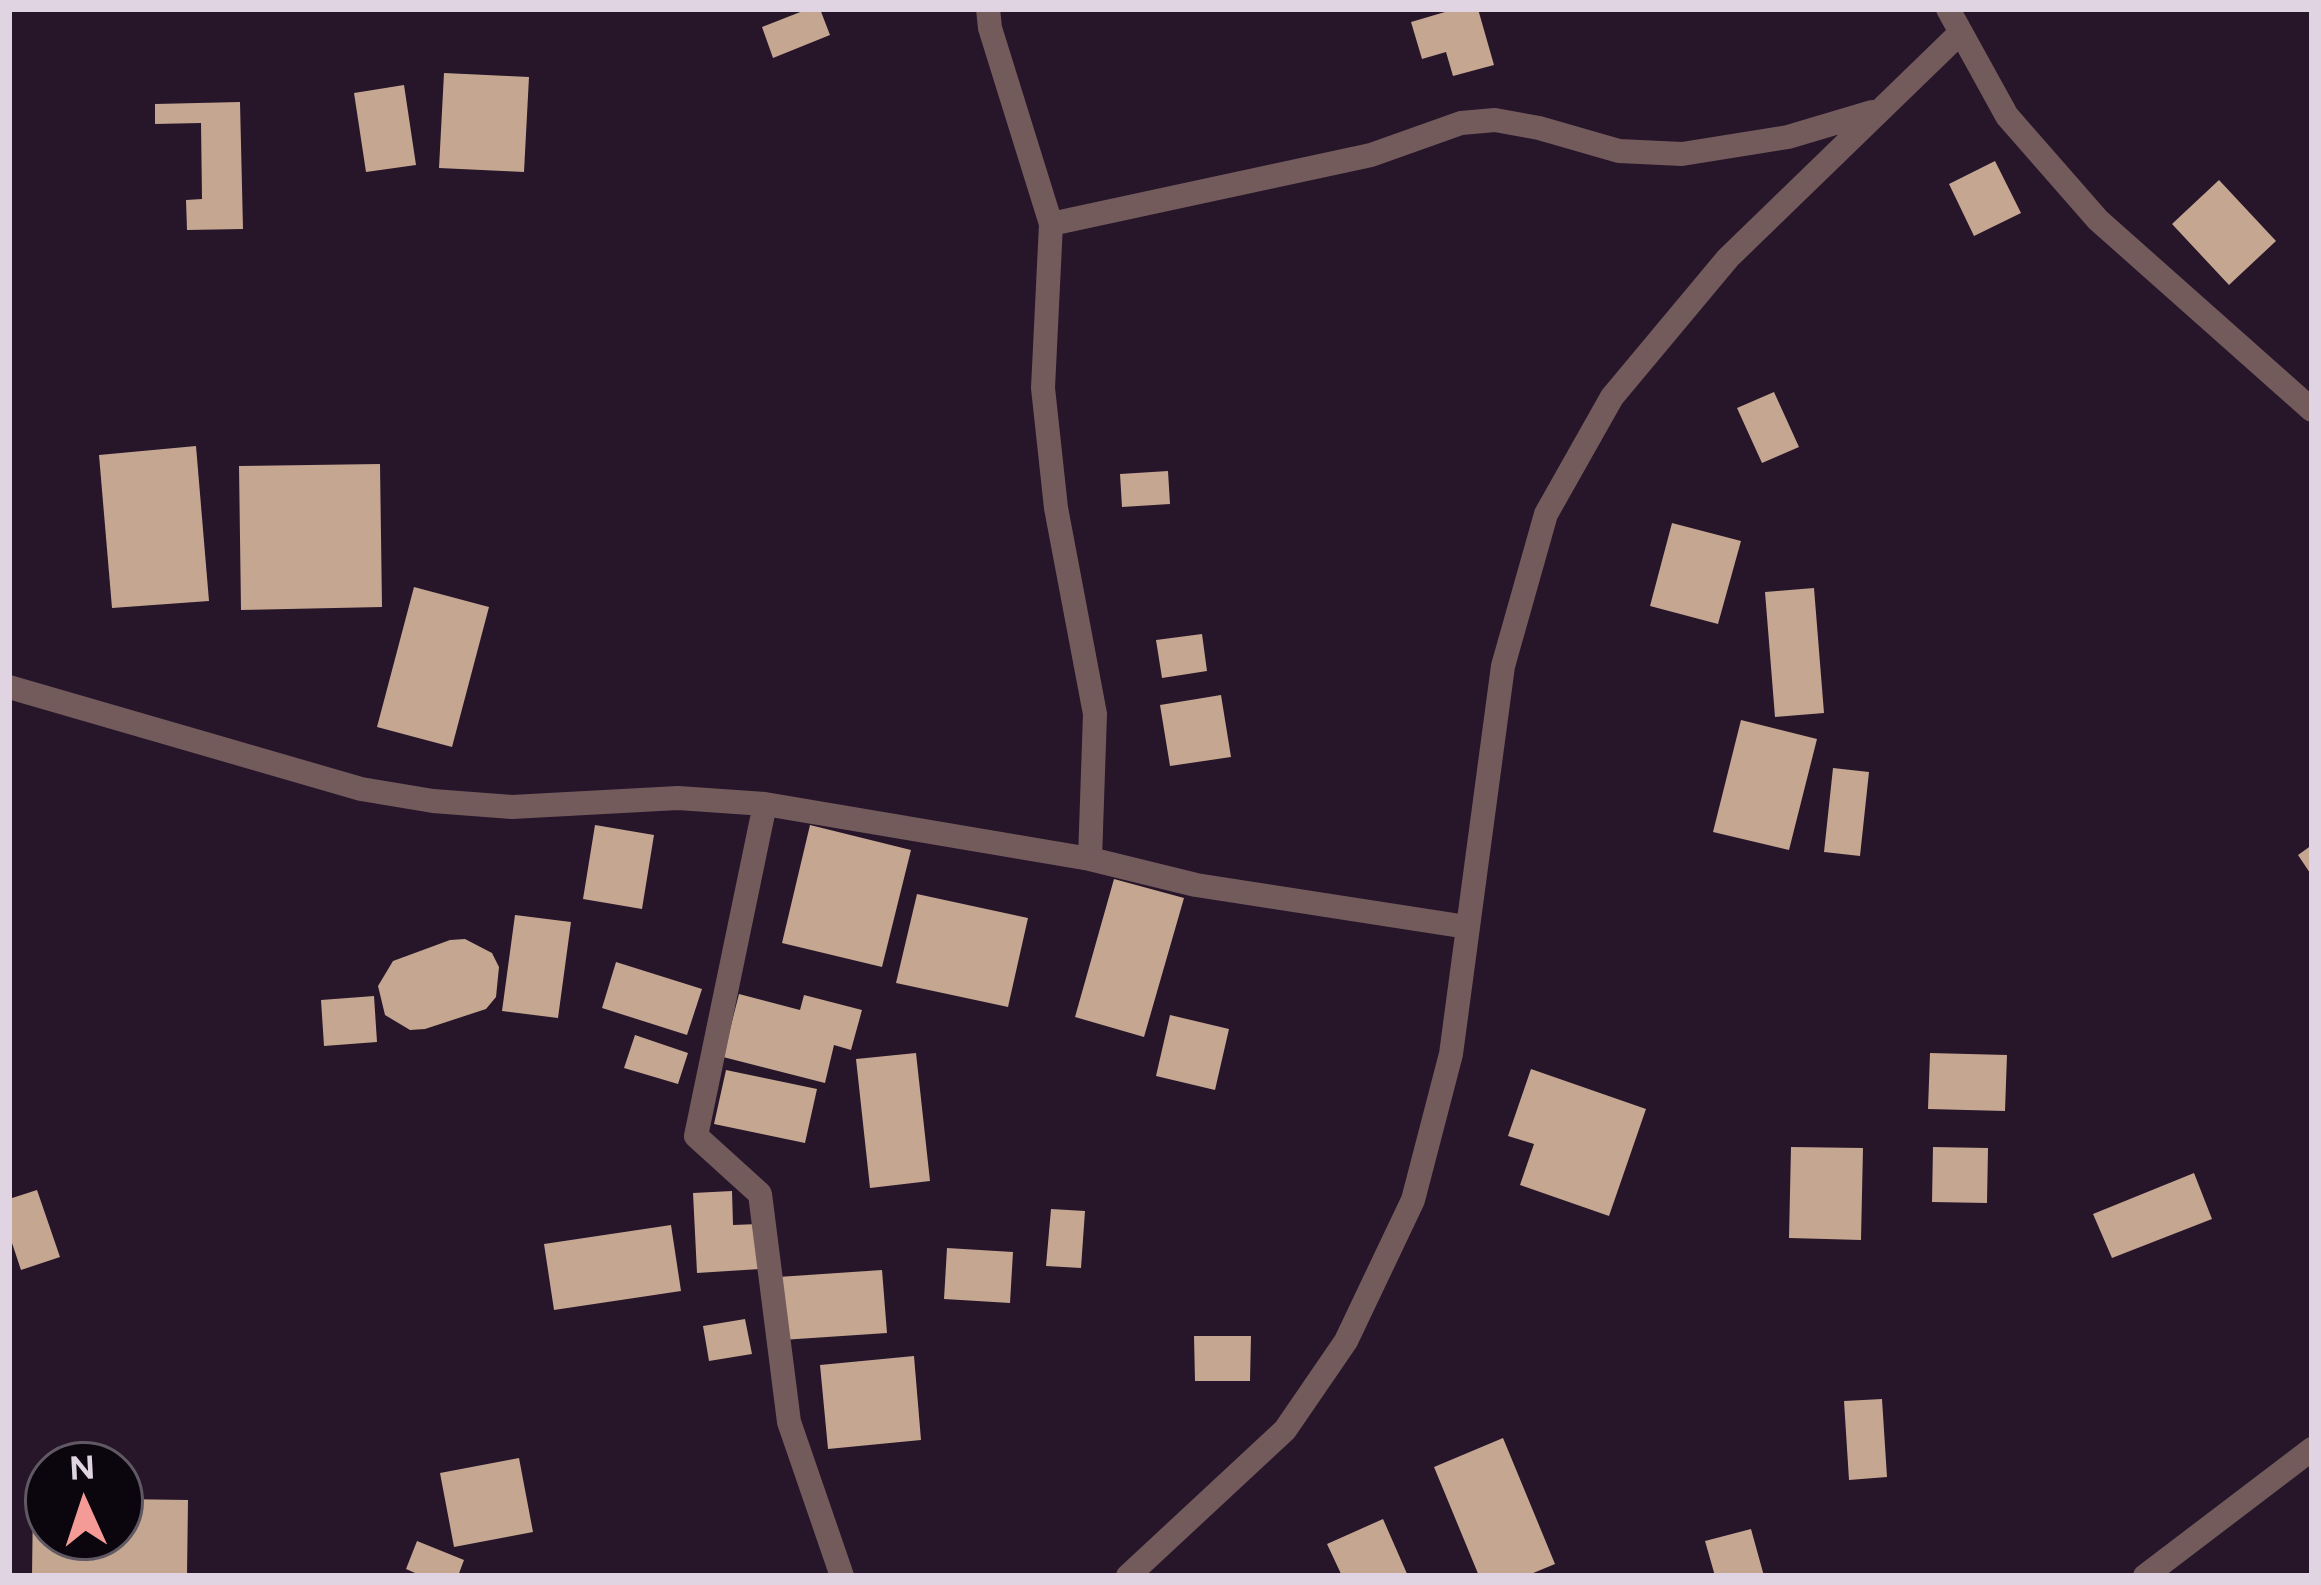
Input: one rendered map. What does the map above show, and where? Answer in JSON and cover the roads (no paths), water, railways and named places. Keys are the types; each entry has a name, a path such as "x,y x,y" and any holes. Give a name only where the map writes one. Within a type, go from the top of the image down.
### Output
{"street":[{"path":"988,9 1051,224 1042,388 1056,508 1095,714 1090,859"},
{"path":"1948,9 2007,116 2098,220 2312,410"},
{"path":"1128,1576 1286,1430 1346,1341 1413,1200 1451,1054 1503,666 1546,514 1612,398 1728,258 1959,34"},
{"path":"1051,224 1370,155 1461,123 1495,120 1619,151 1682,154 1788,137 1878,111"},
{"path":"9,687 362,789 434,801 512,807 678,798 765,804 1090,859 1196,885 1467,927"},
{"path":"765,804 696,1136 760,1194 788,1422 842,1576"},
{"path":"2145,1576 2312,1449"}]}
